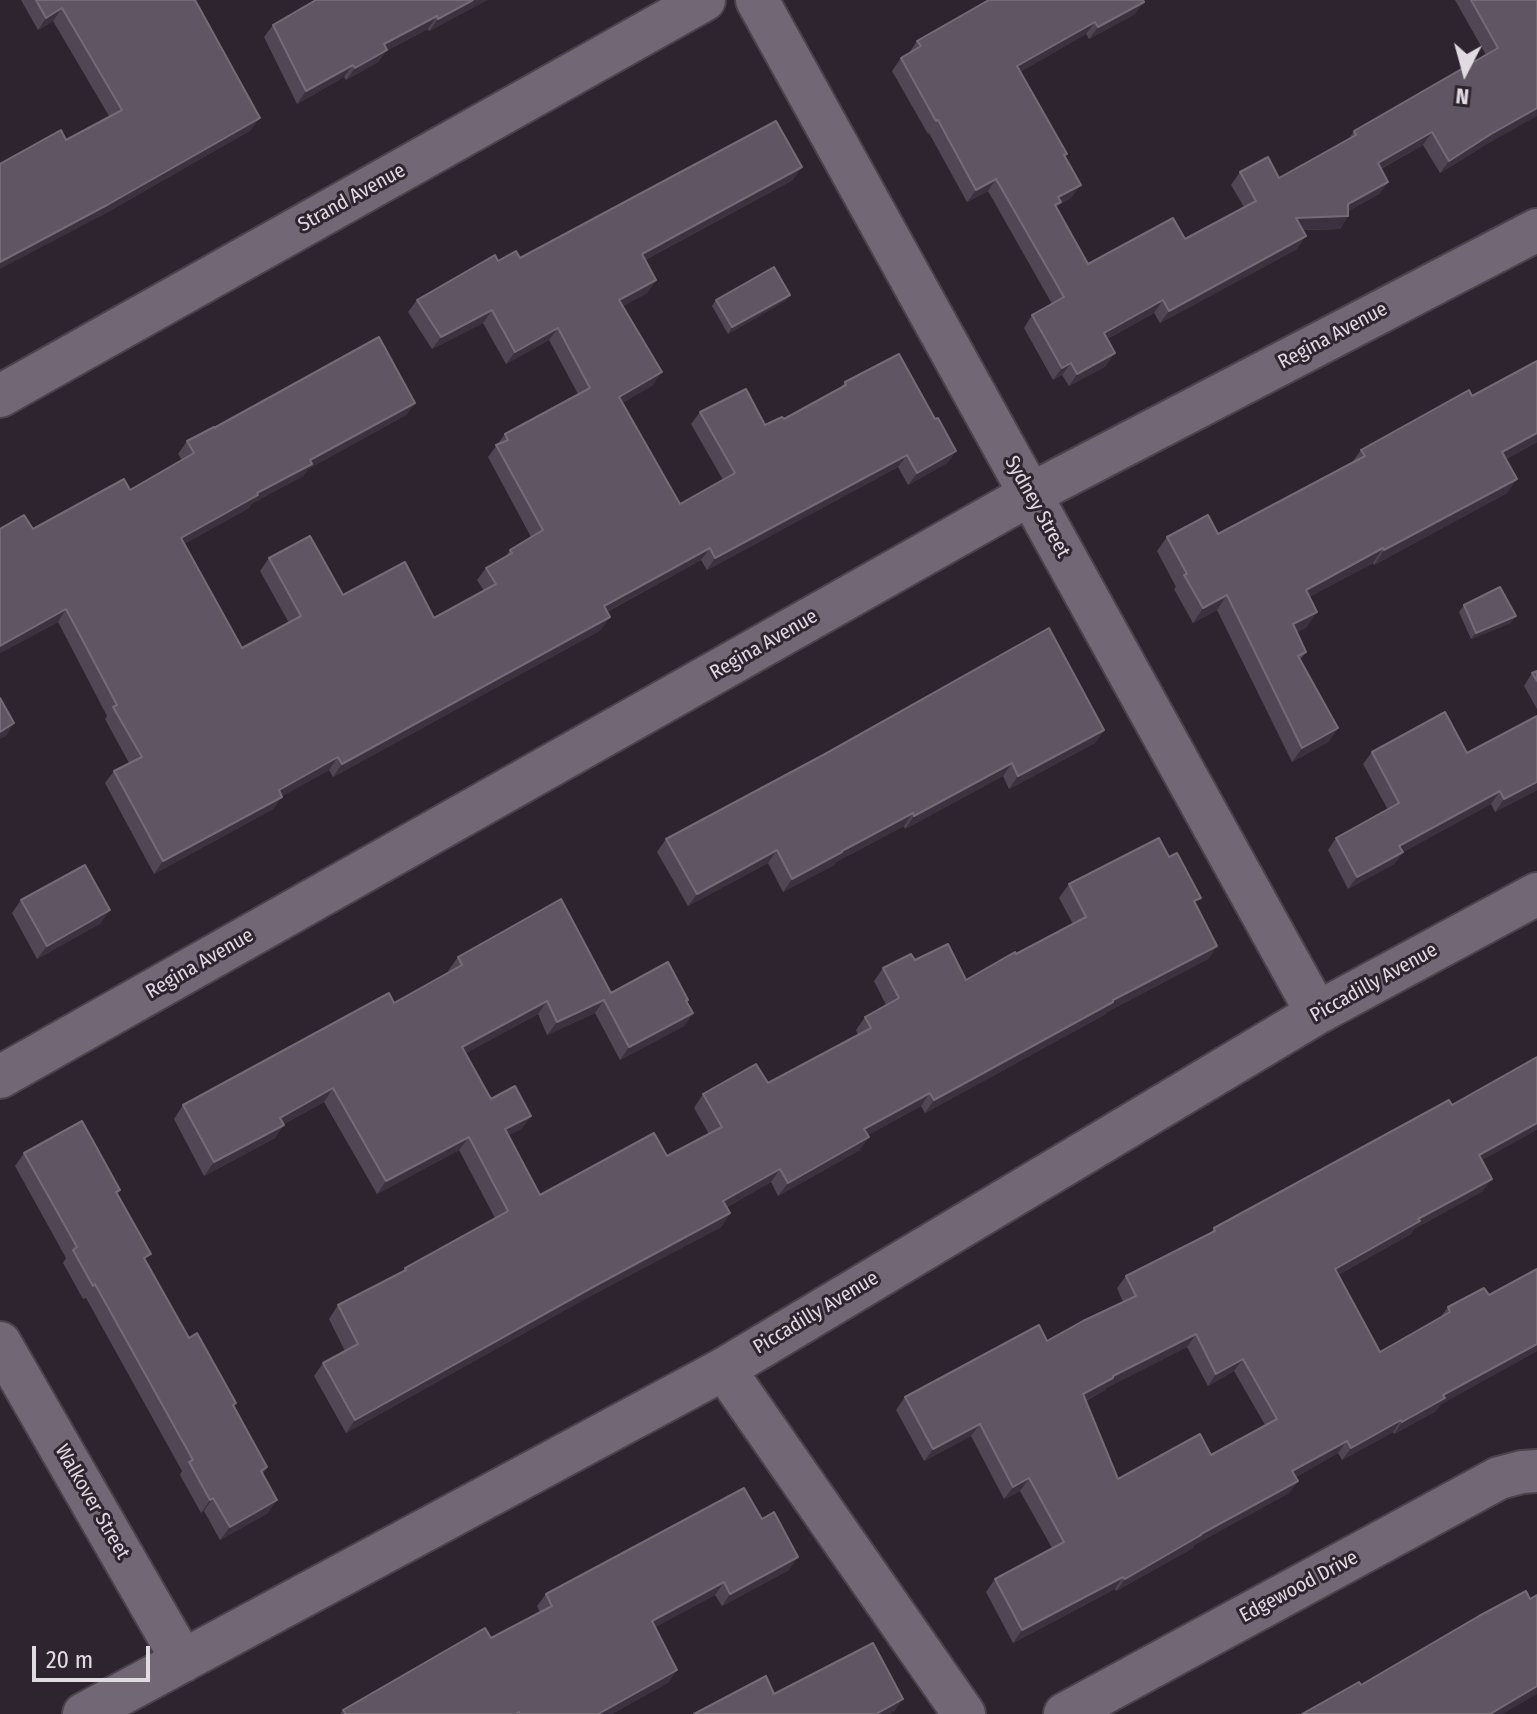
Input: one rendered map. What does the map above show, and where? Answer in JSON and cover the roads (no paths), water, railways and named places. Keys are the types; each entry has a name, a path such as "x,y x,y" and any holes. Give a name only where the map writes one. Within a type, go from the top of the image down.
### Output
{"street":[{"name":"Strand Avenue","path":"0,396 704,0"},
{"name":"Sydney Street","path":"757,0 1317,1013"},
{"name":"Regina Avenue","path":"0,1077 1029,495 1537,230"},
{"name":"Piccadilly Avenue","path":"84,1714 724,1369 1317,1013 1537,894"},
{"name":"Walkover Street","path":"0,1343 183,1661"},
{"path":"724,1369 964,1714"},
{"name":"Edgewood Drive","path":"1065,1714 1499,1478 1537,1471"}]}
